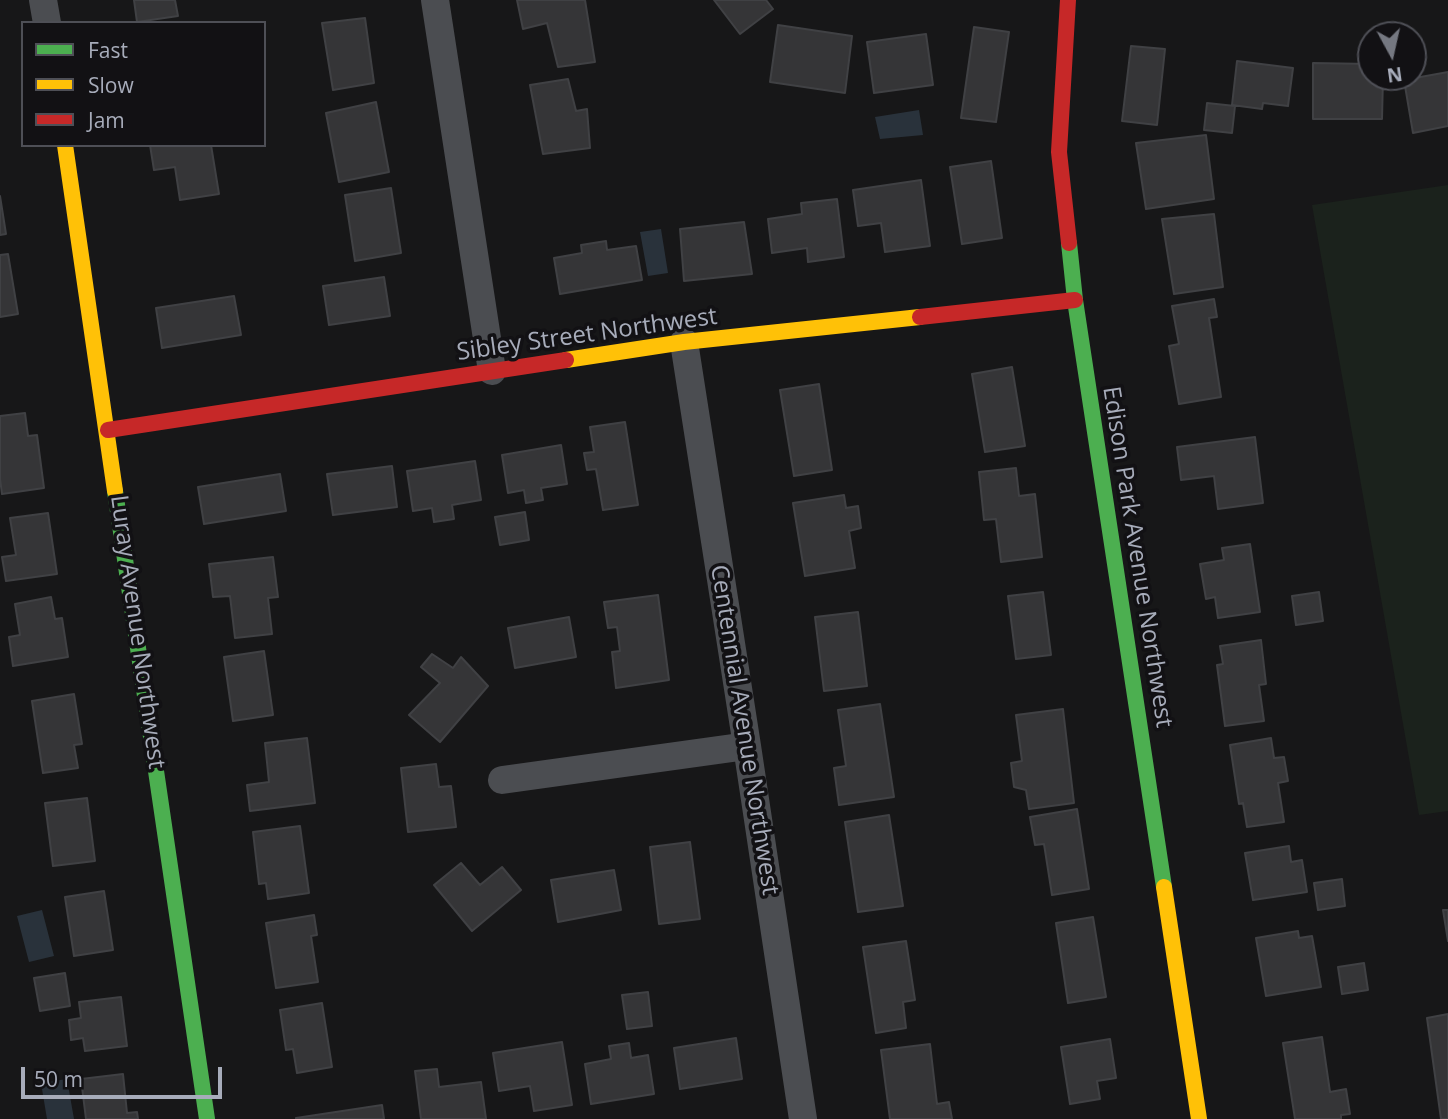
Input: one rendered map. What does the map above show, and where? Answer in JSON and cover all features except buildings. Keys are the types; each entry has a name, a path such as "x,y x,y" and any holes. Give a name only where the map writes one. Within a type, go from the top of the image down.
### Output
{"street":[{"path":"43,0 47,21"},
{"path":"435,0 492,371"},
{"name":"Edison Park Avenue Northwest","path":"1068,0 1059,152 1074,300 1199,1119"},
{"name":"Luray Avenue Northwest","path":"65,147 207,1119"},
{"name":"Sibley Street Northwest","path":"108,430 684,342 1074,300"},
{"name":"Centennial Avenue Northwest","path":"684,342 803,1119"},
{"path":"502,780 747,746"}],"shaded area":[{"path":"919,110 923,135 880,139 875,117"},
{"path":"1448,185 1448,811 1419,815 1312,205"},
{"path":"661,229 668,273 648,276 640,232"},
{"path":"42,910 54,956 29,962 17,916"},
{"path":"67,1079 74,1119 47,1119 41,1083"}],"traffic: fast":[{"path":"1069,243 1075,300 1164,887"},
{"path":"115,491 207,1119"}],"traffic: slow":[{"path":"65,147 115,491"},
{"path":"566,360 684,342 920,317"},
{"path":"1164,887 1199,1119"}],"traffic: jam":[{"path":"1068,0 1059,152 1069,243"},
{"path":"920,317 1075,300"},
{"path":"108,430 566,360"}]}
